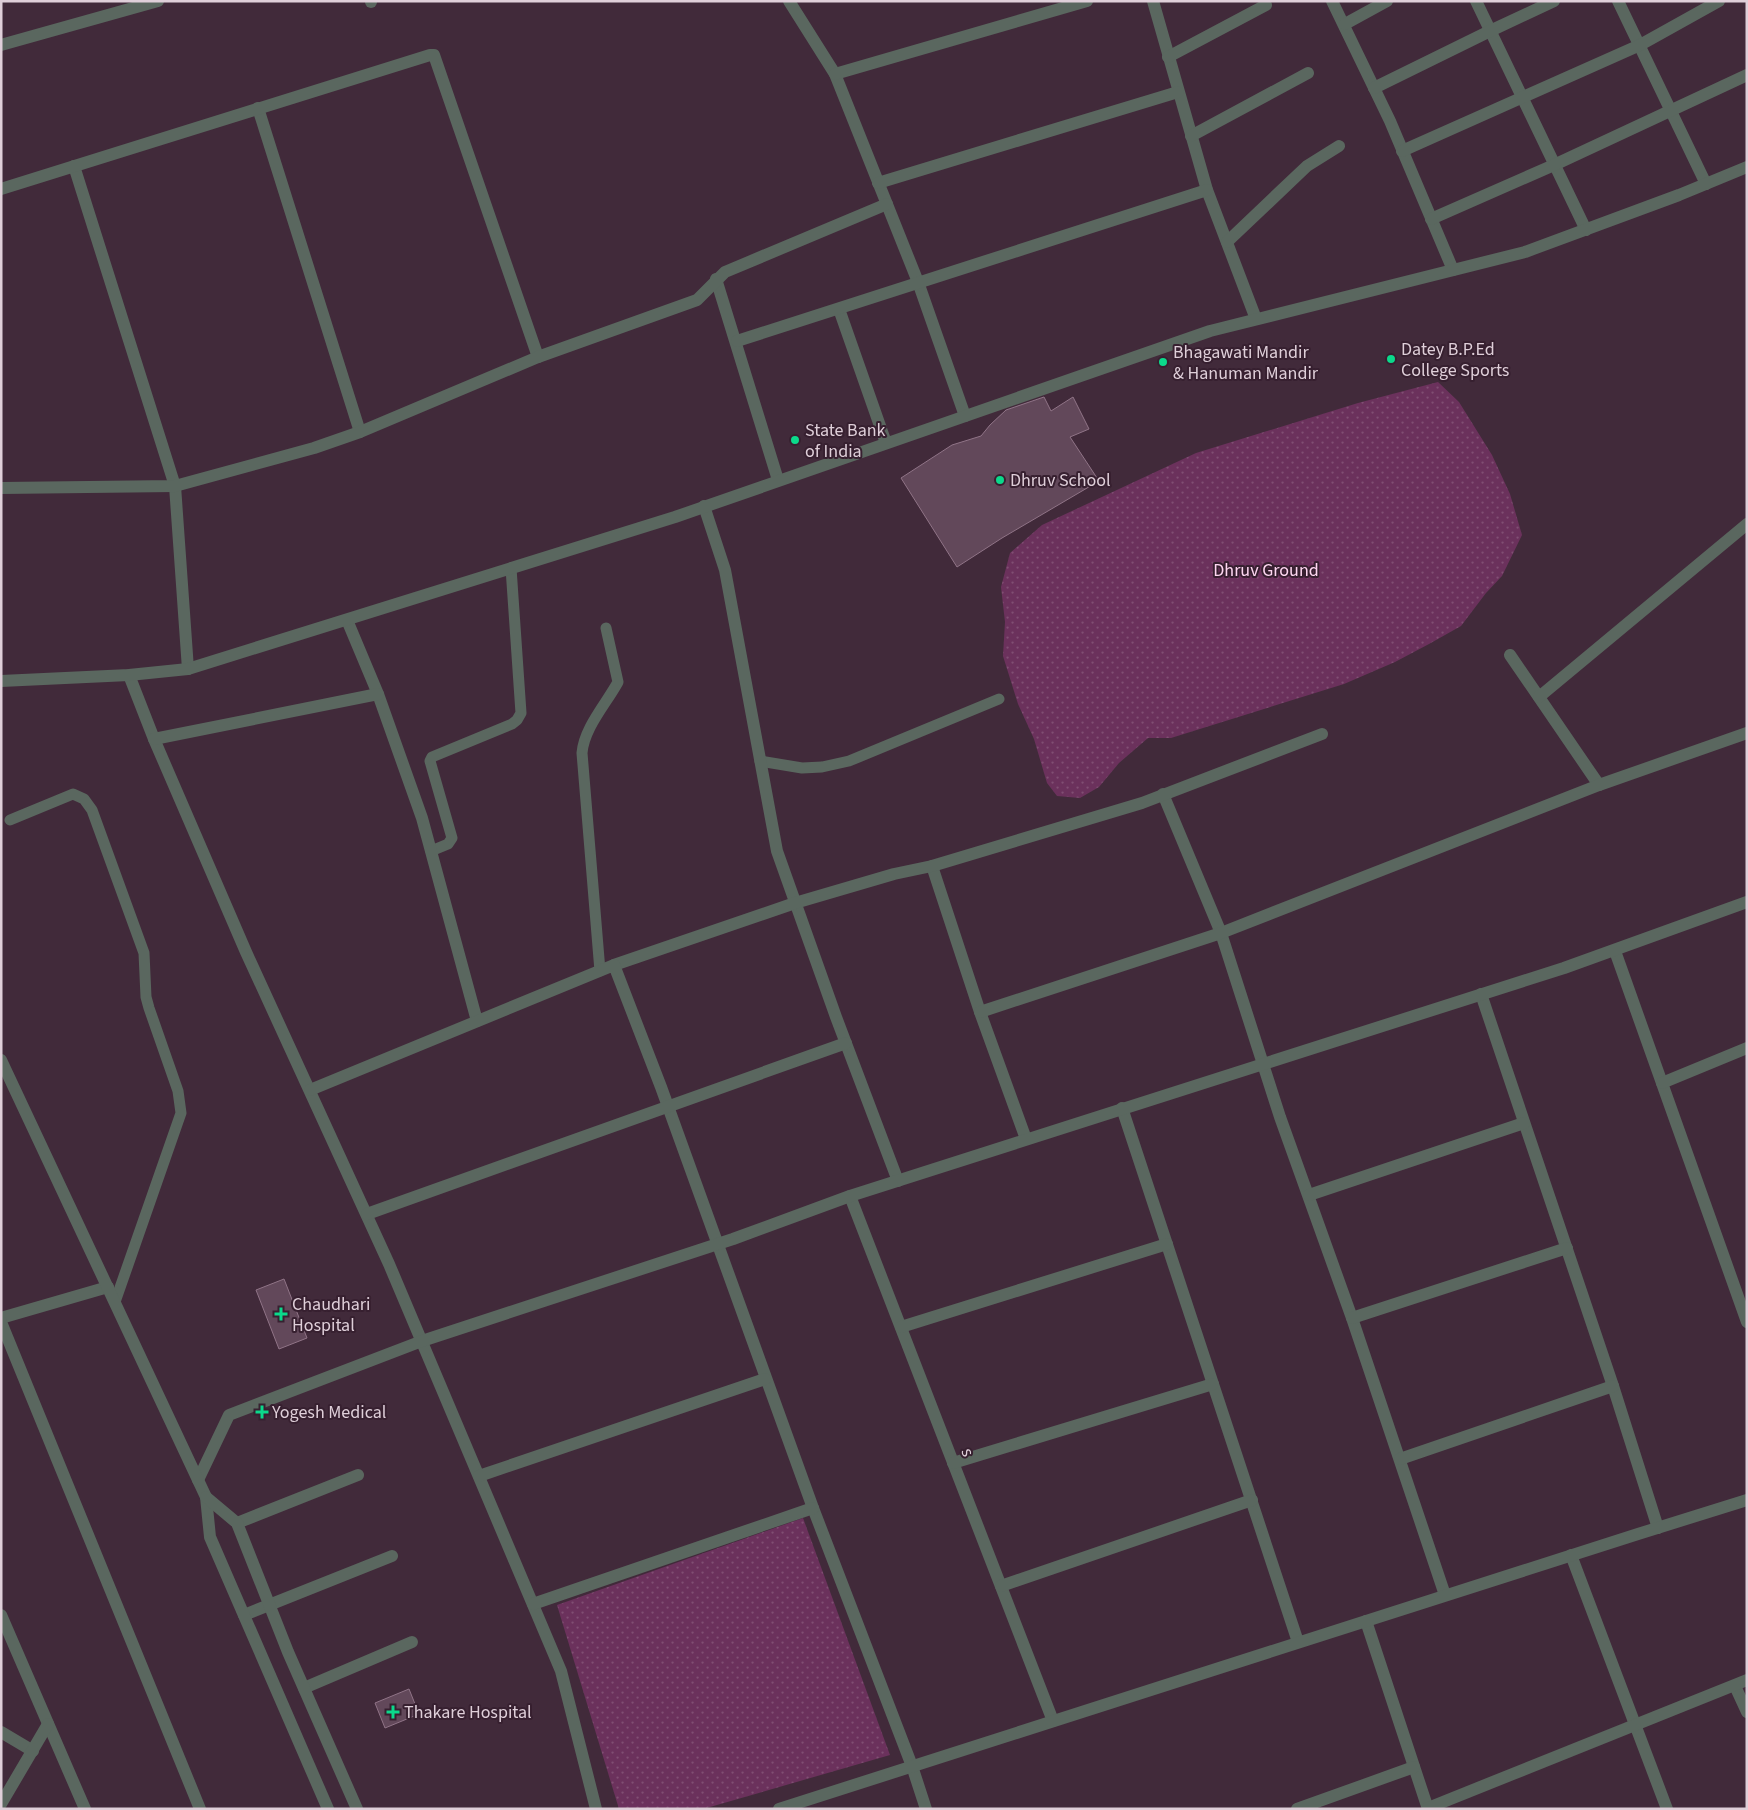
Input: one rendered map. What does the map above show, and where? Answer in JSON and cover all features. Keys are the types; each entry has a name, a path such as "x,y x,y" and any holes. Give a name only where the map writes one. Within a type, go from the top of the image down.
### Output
{"street":[{"path":"1,45 158,1"},
{"path":"789,1 835,74 918,282 965,416"},
{"path":"835,74 1087,1"},
{"path":"1153,1 1207,190 1256,319"},
{"path":"1332,1 1345,24 1374,88 1452,270"},
{"path":"1345,24 1387,1"},
{"path":"1476,1 1586,230"},
{"path":"1374,88 1554,1"},
{"path":"1618,1 1706,184"},
{"path":"1402,151 1640,45 1719,1"},
{"path":"1168,57 1266,5"},
{"path":"1,189 434,55 538,357"},
{"path":"1191,136 1308,73"},
{"path":"1431,219 1672,112 1747,75"},
{"path":"878,183 1178,92"},
{"path":"258,108 360,432"},
{"path":"1227,242 1307,166 1339,146"},
{"path":"74,166 175,486 188,669"},
{"path":"1,681 129,675 188,669 704,506 1210,331 1525,252 1747,167"},
{"path":"737,341 1207,190"},
{"path":"1,488 175,486 314,448 360,432 538,357 697,300 725,272 887,204"},
{"path":"716,280 737,341 778,480"},
{"path":"839,309 886,443"},
{"path":"704,506 725,570 777,851 846,1043 898,1180"},
{"path":"1538,697 1745,531"},
{"path":"347,620 378,694 422,818 477,1021"},
{"path":"1510,655 1600,785"},
{"path":"129,675 154,739 246,952 367,1214 562,1670 596,1809"},
{"path":"154,739 378,694"},
{"path":"310,1090 614,965 796,903 894,874 932,866 1142,803 1322,734"},
{"path":"980,1012 1221,933 1600,785 1747,734"},
{"path":"1163,794 1221,933 1264,1062 1280,1117 1352,1318 1445,1596"},
{"path":"932,866 980,1012 1026,1139"},
{"path":"198,1480 229,1416 422,1341 717,1244 898,1180 1615,951 1747,902"},
{"path":"1615,951 1747,1322"},
{"path":"614,965 669,1108 765,1379 912,1766 926,1809"},
{"path":"1481,994 1613,1386 1658,1528"},
{"path":"367,1214 669,1108 846,1043"},
{"path":"1662,1083 1747,1048"},
{"path":"1,1060 206,1497 210,1537 328,1809"},
{"path":"1122,1108 1298,1642"},
{"path":"1308,1195 1524,1123"},
{"name":"s","path":"850,1196 1053,1721"},
{"path":"900,1327 1167,1244"},
{"path":"1352,1318 1566,1248"},
{"path":"1,1318 108,1287"},
{"path":"1,1322 200,1809"},
{"path":"479,1476 765,1379"},
{"path":"953,1462 1214,1384"},
{"path":"1400,1459 1613,1386"},
{"path":"238,1523 358,1475"},
{"path":"206,1497 238,1523 304,1688 358,1809"},
{"path":"1001,1586 1252,1500"},
{"path":"779,1809 1747,1500"},
{"path":"533,1604 813,1508"},
{"path":"1571,1555 1667,1809"},
{"path":"244,1615 392,1556"},
{"path":"1,1615 85,1809"},
{"path":"1366,1621 1428,1808 1741,1683 1747,1712"},
{"path":"304,1688 412,1642"},
{"path":"1,1804 48,1724"},
{"path":"1,1732 33,1751"},
{"path":"1297,1809 1414,1767"}],"lane":[{"path":"431,851 448,844 452,838 430,761 432,757 512,724 521,713 511,568"},
{"path":"600,971 582,753 589,731 618,682 606,628"},
{"path":"760,761 802,768 822,767 849,761 999,699"},
{"path":"10,820 73,794 84,799 92,810 144,953 146,997 178,1091 181,1113 115,1302"}],"green space":[{"name":"Dhruv Ground","path":"1438,382 1459,402 1492,455 1510,494 1522,535 1502,576 1486,593 1461,626 1395,662 1344,684 1171,738 1148,738 1119,763 1099,787 1080,798 1057,796 1047,783 1034,739 1018,704 1003,656 1005,622 1001,587 1010,553 1042,525 1196,453 1358,403"},
{"path":"803,1518 890,1755 703,1809 619,1809 557,1605"}],"building":[{"name":"Dhruv School","path":"1044,397 1051,411 1073,397 1089,429 1070,437 1099,481 957,567 901,478 952,445 981,436 1006,410"},
{"path":"284,1279 307,1338 279,1349 256,1290"},
{"path":"409,1689 419,1714 385,1728 375,1703"}],"place":[{"name":"Datey B.P.Ed College Sports","path":"1391,359"},
{"name":"Bhagawati Mandir & Hanuman Mandir","path":"1163,362"},
{"name":"State Bank of India","path":"795,440"},
{"name":"Dhruv School","path":"1000,480"},
{"name":"Chaudhari Hospital","path":"281,1314"},
{"name":"Yogesh Medical","path":"262,1412"},
{"name":"Thakare Hospital","path":"393,1712"}]}
